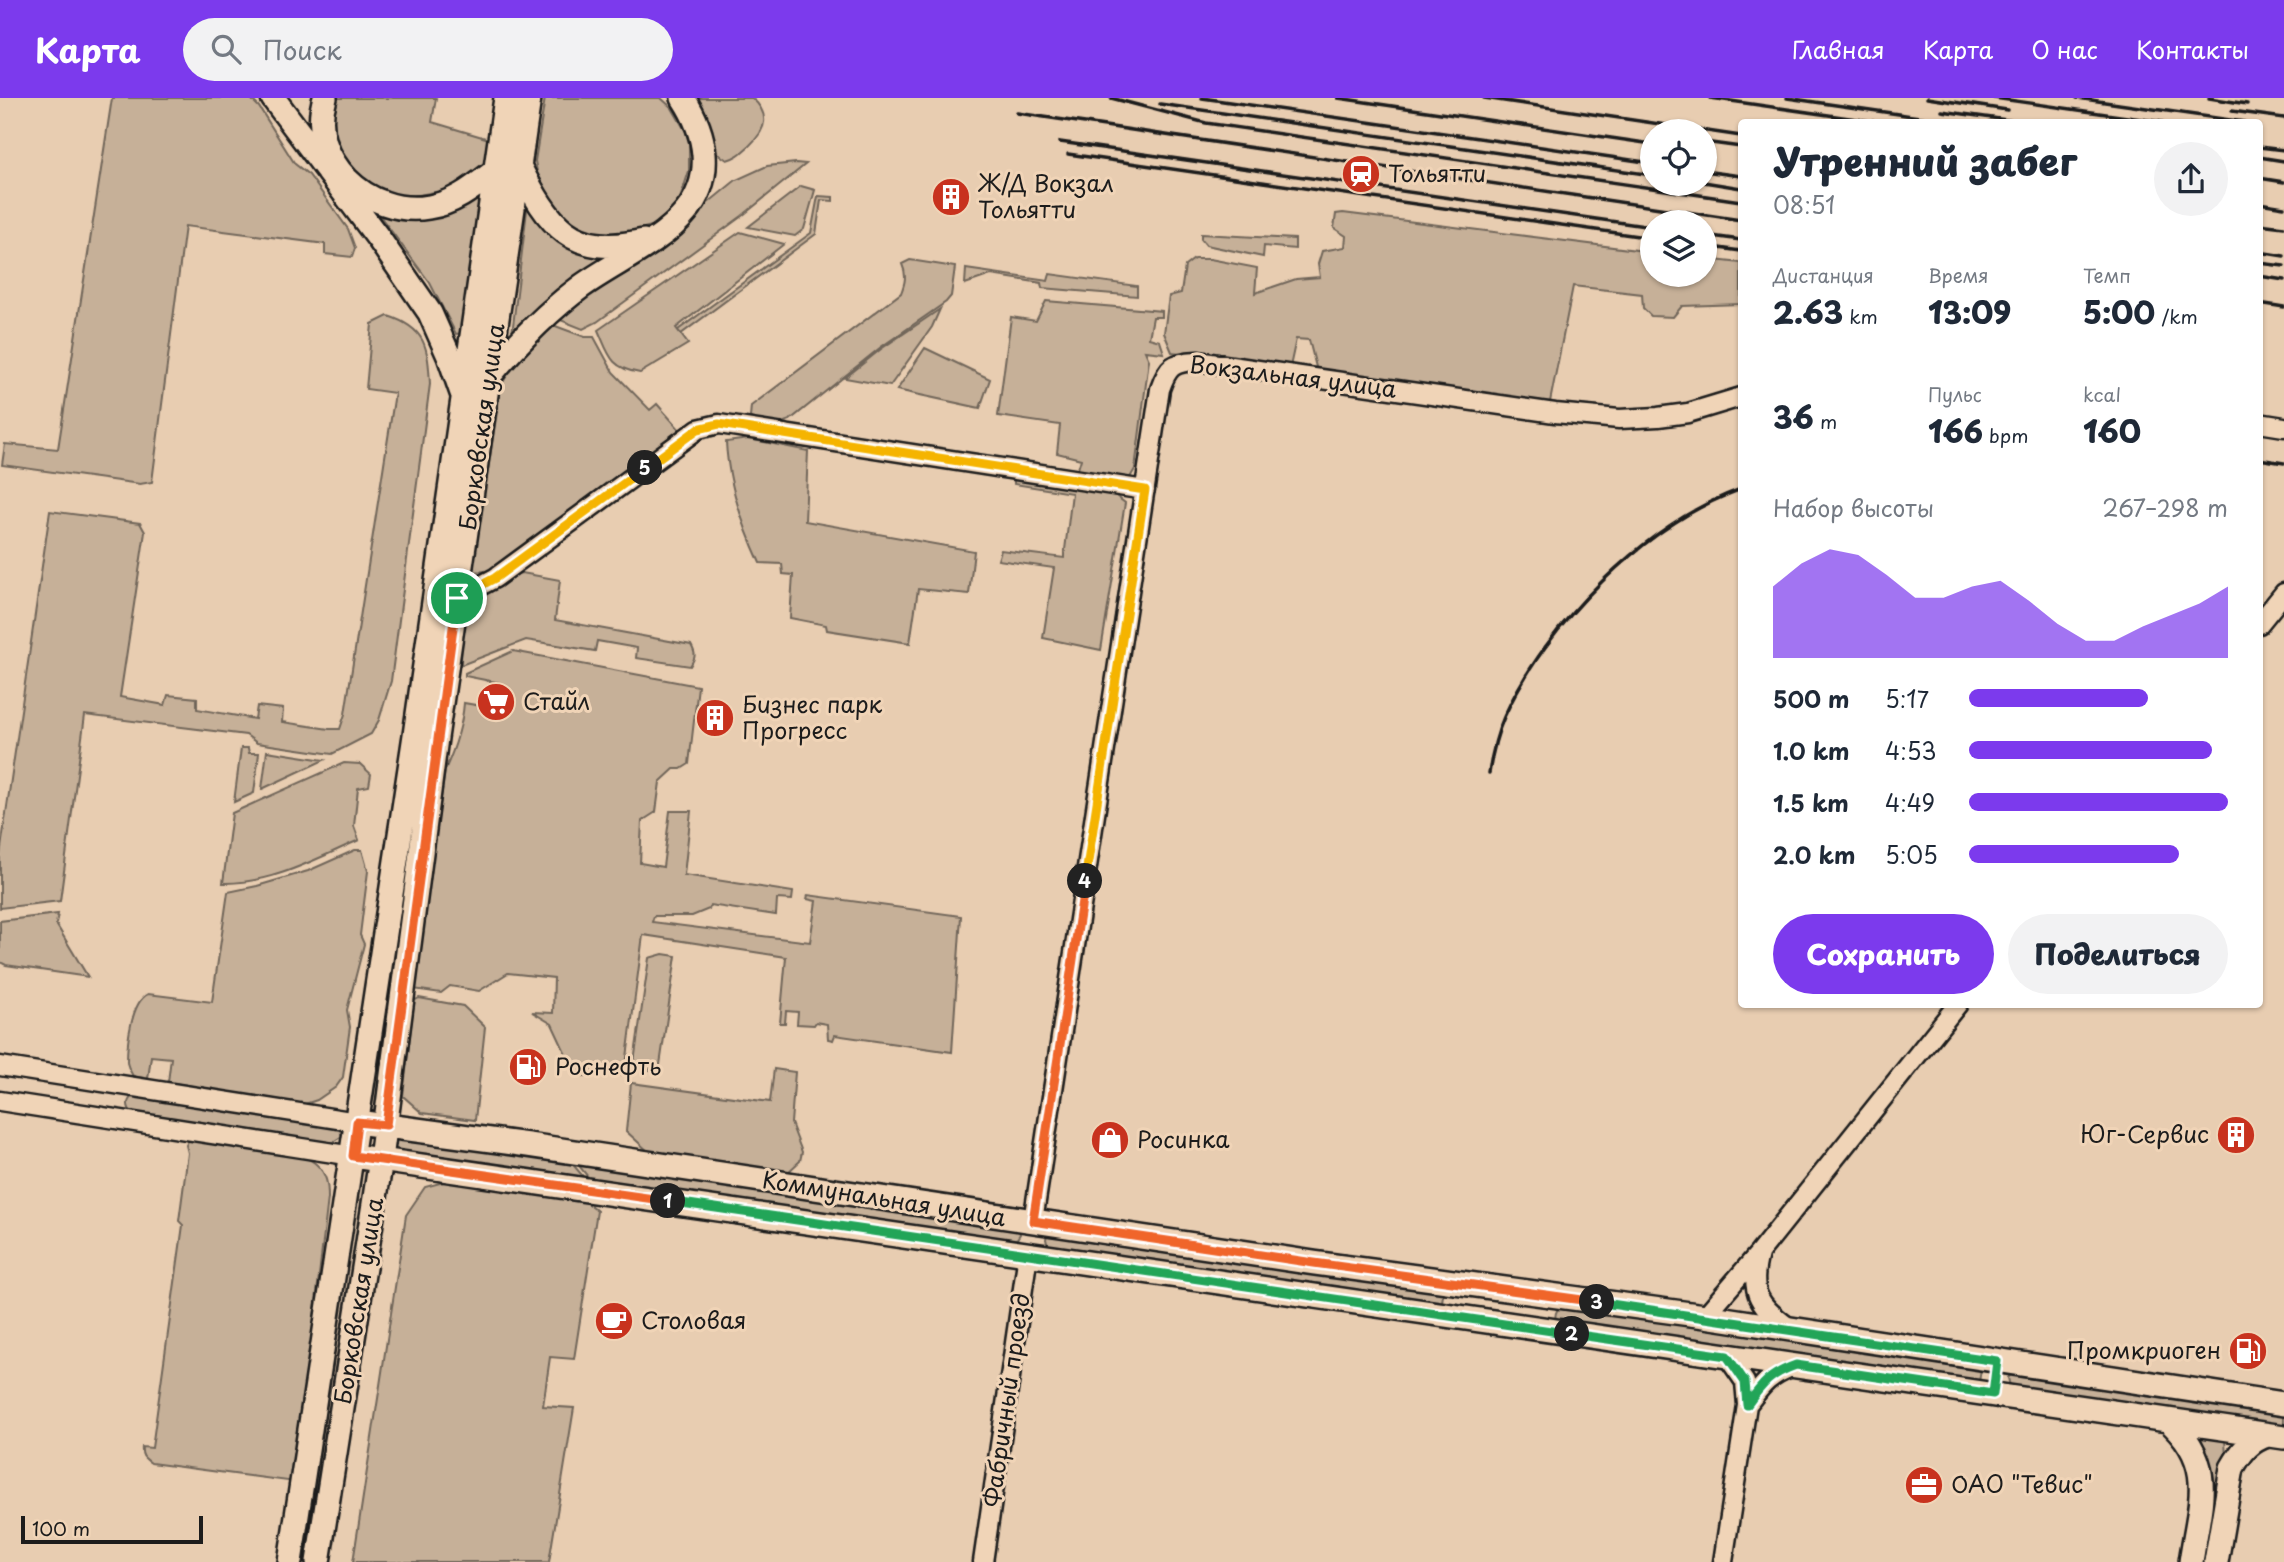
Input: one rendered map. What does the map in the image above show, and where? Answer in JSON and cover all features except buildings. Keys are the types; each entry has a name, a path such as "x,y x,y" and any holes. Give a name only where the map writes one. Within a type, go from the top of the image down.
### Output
{"main road":[{"name":"Борковская улица","path":"273,98 387,250 430,313 464,400"},
{"path":"325,98 320,123 324,147 338,169 356,187 375,200 391,206 428,207 450,202 470,191 495,171"},
{"name":"Борковская улица","path":"290,1562 353,1156 506,98"},
{"name":"Борковская улица","path":"318,1562 381,1160 457,598 529,98"},
{"path":"491,374 521,339 582,286 657,238 687,212 700,186 705,152 702,133 683,98"},
{"path":"519,166 537,202 550,219 566,233 586,242 607,246 627,245 657,238"},
{"name":"Коммунальная улица","path":"357,1122 1521,1293 1705,1316 2284,1404"},
{"name":"Коммунальная улица","path":"353,1156 2276,1436"},
{"name":"Фабричный проезд","path":"1028,1254 1033,1221"},
{"path":"1514,1326 1525,1321 1531,1310 1528,1299 1521,1293"},
{"path":"1557,1332 1548,1318 1550,1308 1562,1298"},
{"path":"1993,1394 1997,1361"},
{"path":"2168,1420 2187,1439 2201,1467 2203,1481 2191,1562"},
{"path":"2216,1562 2232,1468 2249,1444 2276,1436"}],"street":[{"name":"Вокзальная улица","path":"1145,490 1160,389 1165,374 1172,365 1182,361 1555,413 1619,419 1688,413 1738,398"},
{"path":"457,598 495,578 698,429 711,425 719,424 1145,490"},
{"path":"2263,424 2284,427"},
{"name":"Фабричный проезд","path":"1033,1221 1145,490"},
{"path":"2263,619 2284,593"},
{"path":"1705,1316 1759,1253 1955,1008"},
{"path":"0,1066 357,1122"},
{"path":"0,1101 353,1156"},
{"path":"1759,1253 1754,1282 1756,1292 1772,1315 1794,1331"},
{"name":"Фабричный проезд","path":"983,1562 1028,1254"},
{"path":"1723,1562 1747,1405 1745,1382 1727,1356"},
{"path":"1747,1405 1763,1383 1776,1372 1796,1365"}],"shaded area":[{"path":"112,98 250,98 259,107 295,164 309,175 348,229 355,248 352,257 325,254 325,244 185,226 152,482 140,484 2,465 5,444 58,449"},
{"path":"335,98 436,98 432,122 489,139 485,161 477,174 451,189 419,195 396,195 358,180 331,148"},
{"path":"545,98 661,98 672,108 689,137 689,171 678,205 659,224 621,234 593,233 566,221 539,182 535,161"},
{"path":"694,98 752,98 762,110 763,127 750,145 737,156 727,160 714,151"},
{"path":"806,164 742,216 597,322 583,329 558,319 736,180 767,166"},
{"path":"801,186 815,190 804,229 795,236 748,227"},
{"path":"480,196 463,333 456,334 430,283 380,216 409,219 432,217 454,210"},
{"path":"818,196 833,197 833,201 821,200 816,234 681,334 678,330 811,233"},
{"path":"528,202 613,257 512,334"},
{"path":"1343,213 1640,250 1640,287 1717,287 1717,260 1738,263 1738,304 1682,306 1673,317 1651,316 1643,308 1642,294 1573,286 1550,402 1317,371 1309,340 1296,339 1290,367 1172,352 1164,333 1169,296 1181,293 1185,266 1194,259 1210,259 1257,268 1255,293 1296,279 1320,277 1318,264 1322,251 1345,247 1346,236 1334,228 1336,214"},
{"path":"740,232 784,244 676,328 688,344 640,373 616,364 598,330"},
{"path":"1201,234 1295,239 1295,249 1264,246 1263,257 1206,245"},
{"path":"910,260 955,267 951,296 946,302 881,347 790,420 776,425 757,423 750,417 751,406 901,293 905,279 902,264"},
{"path":"966,269 1048,281 1050,274 1137,286 1137,296 1042,288 1041,283 991,275 965,284"},
{"path":"1046,301 1162,311 1162,317 1153,317 1149,338 1160,341 1164,353 1145,351 1149,360 1135,469 1128,481 1077,472 1081,459 1057,453 1060,425 998,416 1011,317 1036,321"},
{"path":"940,309 932,327 890,386 845,378 881,349"},
{"path":"388,316 410,326 422,341 428,359 430,384 391,681 379,720 371,734 332,754 257,743 246,735 85,715 60,901 0,908 0,855 50,511 140,523 145,532 120,697 165,705 168,695 197,698 197,709 255,719 257,706 283,709 282,722 340,729 345,714 395,393 366,389 372,324"},
{"path":"550,324 585,337 594,337 613,372 650,410 657,404 682,432 488,571 472,572 501,386 511,368"},
{"path":"925,348 990,379 980,408 897,390"},
{"path":"749,439 808,451 805,521 974,551 969,594 918,589 910,643 827,630 826,625 790,618 793,575 783,574 782,564 760,563 733,489 726,442"},
{"path":"1014,479 1112,493 1125,503 1101,650 1043,638 1054,568 998,560 1001,550 1064,558 1072,493 1014,484"},
{"path":"522,573 560,580 555,620 691,645 694,653 690,666 636,658 637,648 597,641 595,651 526,640 461,665 462,619 465,609 508,576"},
{"path":"513,651 698,686 689,764 681,769 674,769 660,782 656,812 642,821 640,863 663,867 670,811 691,811 684,875 793,892 792,900 777,899 776,915 710,905 709,909 692,916 654,916 652,922 810,942 816,901 807,899 808,895 961,916 952,1052 835,1035 833,1040 828,1039 827,1024 797,1024 798,1012 786,1011 785,1023 780,1023 786,957 643,935 625,1073 620,1075 579,1076 552,1024 532,1012 553,1013 554,978 508,973 479,991 450,986 441,993 413,989 445,770 458,738 464,703 481,706 487,716 504,717 507,694 500,683 465,676 465,673"},
{"path":"241,748 248,748 249,753 259,753 254,793 234,802"},
{"path":"267,751 324,760 262,789"},
{"path":"344,763 360,764 371,774 369,786 358,788 354,826 359,840 276,875 223,883 232,813"},
{"path":"355,850 362,850 368,871 360,935 364,944 347,1010 350,1027 343,1077 336,1087 317,1100 305,1104 168,1082 171,1058 151,1056 148,1079 133,1076 127,1063 128,1044 134,1014 142,998 148,994 212,1002 228,892 308,871"},
{"path":"58,914 56,924 88,977 0,962 0,921"},
{"path":"663,954 676,956 660,1065 652,1070 641,1069 634,1062 649,958"},
{"path":"419,998 463,1006 485,1027 475,1120 422,1113 403,1096 414,1001"},
{"path":"774,1069 795,1072 791,1123 802,1152 800,1161 786,1174 650,1153 626,1131 631,1083 770,1102"},
{"path":"136,1093 339,1127 342,1136 333,1142 320,1142 133,1114 128,1103"},
{"path":"391,1136 569,1160 588,1182 398,1152 387,1145"},
{"path":"194,1137 258,1146 307,1158 323,1172 326,1180 328,1198 295,1482 151,1463 143,1455 142,1447 152,1448 183,1225 179,1221 188,1153 186,1145 189,1139"},
{"path":"575,1161 1019,1230 1020,1234 1014,1243 593,1183"},
{"path":"451,1180 582,1198 597,1211 574,1359 550,1357 543,1406 574,1408 549,1562 353,1562 406,1215 425,1187"},
{"path":"1047,1234 1444,1288 1441,1309 1048,1247"},
{"path":"1566,1305 1981,1369 1979,1382 1556,1321 1557,1311"},
{"path":"2013,1372 2284,1410 2284,1431 2010,1386 2008,1378"},
{"path":"2190,1430 2225,1435 2226,1463 2213,1562 2203,1562 2214,1478 2206,1454"}],"railway":[{"path":"1111,98 1206,123 1738,201"},
{"path":"1202,98 1640,161"},
{"path":"1338,98 1640,142"},
{"path":"1484,98 1738,136"},
{"path":"1710,98 1856,119"},
{"path":"1787,98 1933,119"},
{"path":"1927,98 2007,110"},
{"path":"1994,98 2141,119"},
{"path":"2077,98 2223,119"},
{"path":"2209,98 2247,104"},
{"path":"1160,104 1640,173"},
{"path":"1942,111 1999,119"},
{"path":"2232,111 2284,118"},
{"path":"1017,113 1738,220"},
{"path":"1060,142 1640,225"},
{"path":"1717,144 1738,147"},
{"path":"2263,147 2284,150"},
{"path":"1068,154 1640,236"},
{"path":"2263,158 2284,161"},
{"path":"1717,173 1738,176"},
{"path":"2263,179 2284,182"},
{"path":"1717,184 1738,188"},
{"path":"2263,204 2284,207"},
{"path":"2263,224 2284,227"},
{"path":"1717,237 1738,240"},
{"path":"1717,248 1738,251"},
{"path":"2263,253 2284,256"},
{"path":"2263,263 2284,266"},
{"path":"2263,277 2284,280"},
{"path":"2263,304 2284,307"},
{"path":"2263,460 2284,463"},
{"path":"1489,773 1504,717 1522,682 1572,613 1602,581 1669,526 1705,505 1738,490"}],"place":[{"name":"Тольятти","path":"1361,174"},
{"name":"Ж/Д Вокзал Тольятти","path":"951,197"},
{"name":"Стайл","path":"496,702"},
{"name":"Бизнес парк Прогресс","path":"715,718"},
{"name":"Роснефть","path":"528,1067"},
{"name":"Юг-Сервис","path":"2236,1135"},
{"name":"Росинка","path":"1110,1140"},
{"name":"Столовая","path":"614,1321"},
{"name":"Промкриоген","path":"2248,1351"},
{"name":"ОАО \"Тевис\"","path":"1924,1485"}],"route":[{"path":"719,424 1145,490 1033,1221 1521,1293 1705,1316 1997,1361 1993,1394 1796,1365 1776,1372 1763,1383 1747,1405 1745,1382 1727,1356 353,1156 357,1122 386,1125 436,738 457,598 495,578 698,429 711,425 719,424"}]}
